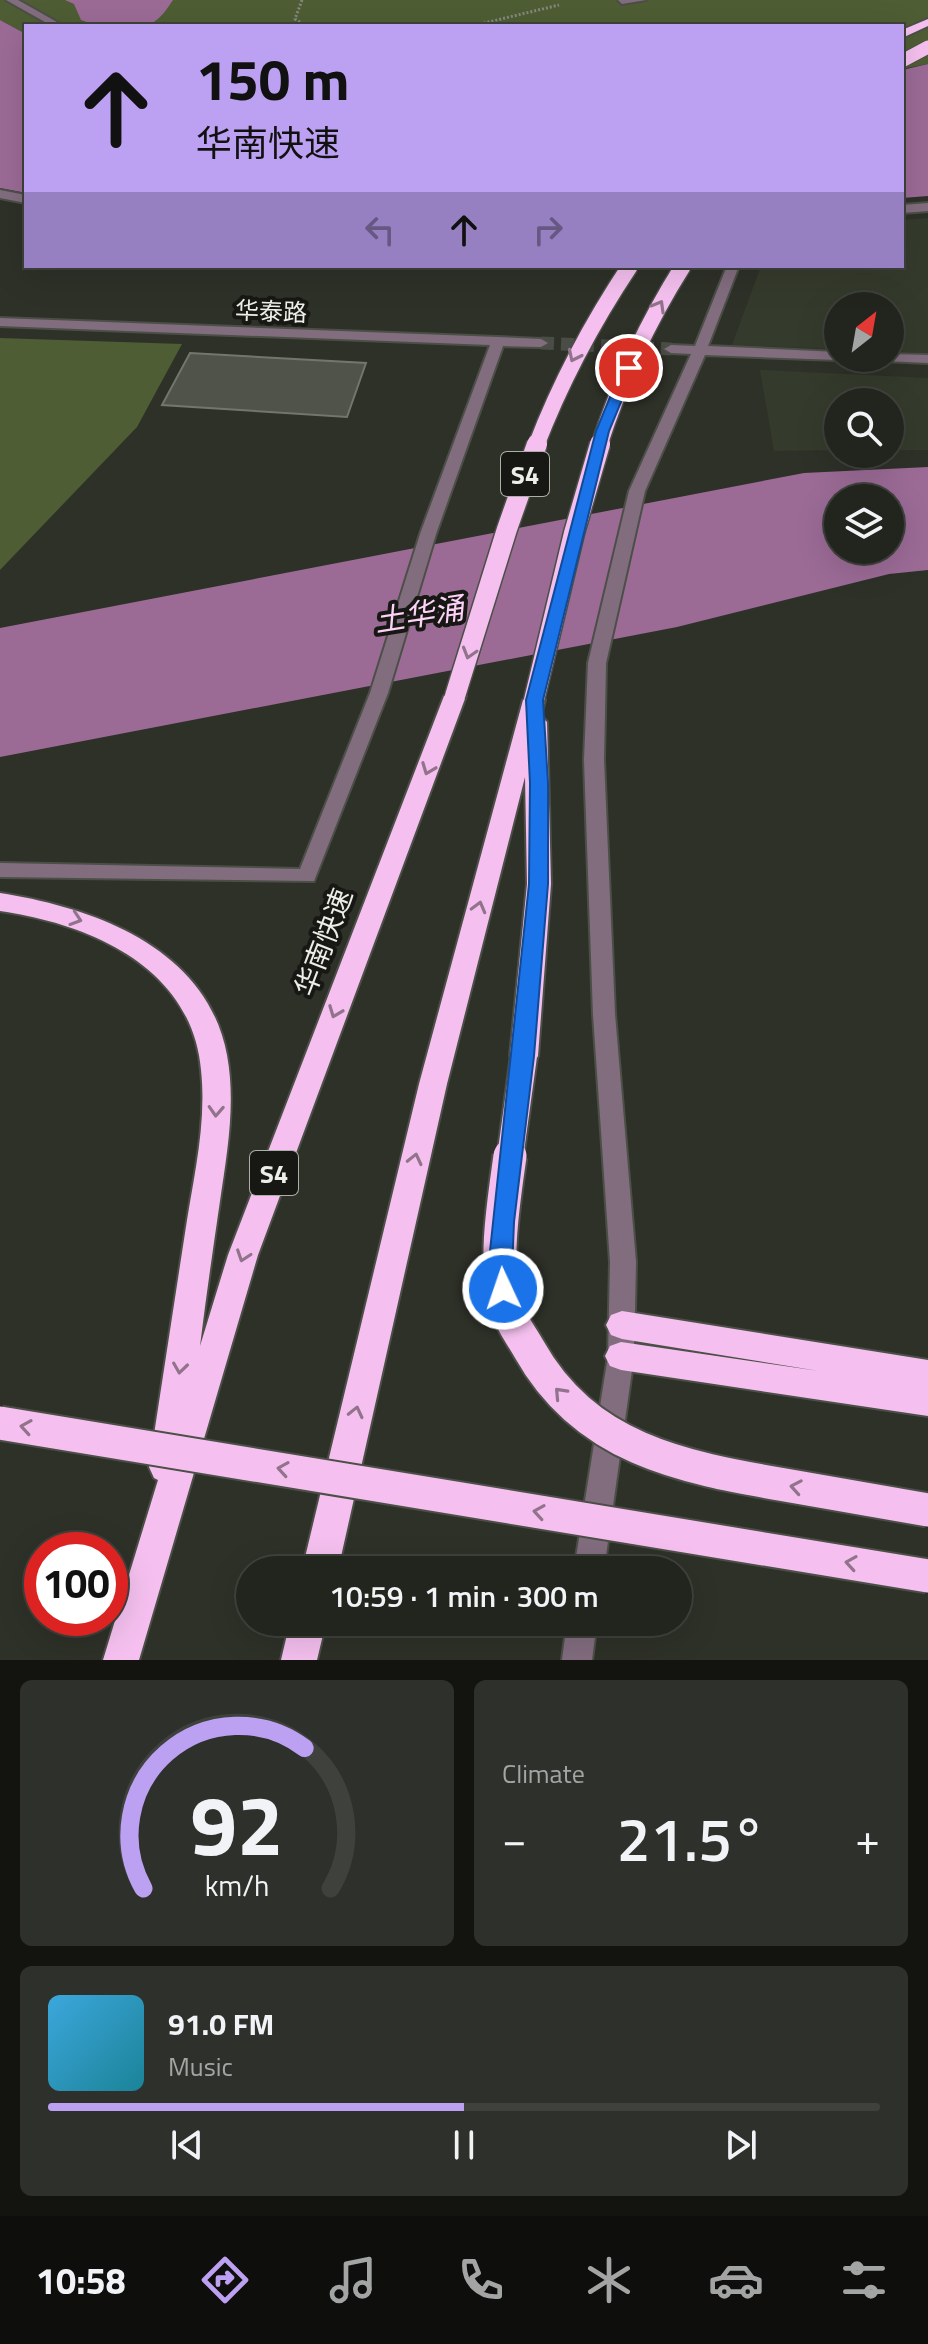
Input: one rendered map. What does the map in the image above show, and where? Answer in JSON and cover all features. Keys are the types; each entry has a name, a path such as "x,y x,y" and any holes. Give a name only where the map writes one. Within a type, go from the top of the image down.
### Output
{"highway":[{"path":"904,33 928,22"},
{"path":"904,58 928,50"},
{"name":"华南快速","path":"121,1660 243,1255 455,696 542,424 584,337 629,268"},
{"name":"S4","path":"323,1556 433,1084 602,431 648,327 682,268"},
{"path":"534,700 539,783 539,884 500,1270 506,1308 544,1376 592,1422 627,1444 664,1460 710,1472 928,1510"},
{"path":"0,902 26,905 79,919 125,940 161,965 177,981 191,999 209,1037 218,1079 216,1126 154,1552"},
{"path":"622,1340 928,1374"},
{"path":"622,1340 928,1401"},
{"path":"0,1423 928,1576"},
{"path":"299,1660 305,1636"}],"street":[{"path":"11,0 55,24"},
{"path":"622,1 641,0"},
{"path":"0,194 24,199"},
{"path":"904,209 928,207"},
{"path":"591,1556 622,1340 623,1262 604,1014 594,760 597,663 637,491 700,350 732,268"},
{"name":"华泰路","path":"0,322 541,343"},
{"path":"0,870 307,876 379,693 428,534 498,341"},
{"path":"671,349 824,355"},
{"path":"904,358 928,359"},
{"path":"577,1660 580,1636"}],"path":[{"path":"302,0 295,19 303,24"},
{"path":"480,24 559,5"}],"shaded area":[{"path":"928,218 928,353 904,352 904,292 824,292 824,348 732,345 760,268 904,268 904,220"},
{"path":"760,370 928,378 928,450 904,450 904,388 824,388 824,450 774,451"}],"green space":[{"path":"0,0 928,0 928,64 904,69 904,24 24,24 24,33 0,20"},
{"path":"0,338 182,344 137,427 0,570"}],"water":[{"path":"65,0 173,0 151,24 98,24 81,20 74,4"},
{"path":"0,20 24,33 24,193 0,188"},
{"path":"928,64 928,196 904,198 904,70"},
{"name":"土华涌","path":"928,467 928,570 889,574 677,627 0,757 0,628 804,473"}],"building":[{"path":"190,353 366,363 347,417 162,405"}],"tunnel":[{"path":"541,343 671,349"}],"route":[{"path":"503,1289 500,1270 503,1222 524,1056 539,884 539,783 534,700 602,431 629,368"}]}
